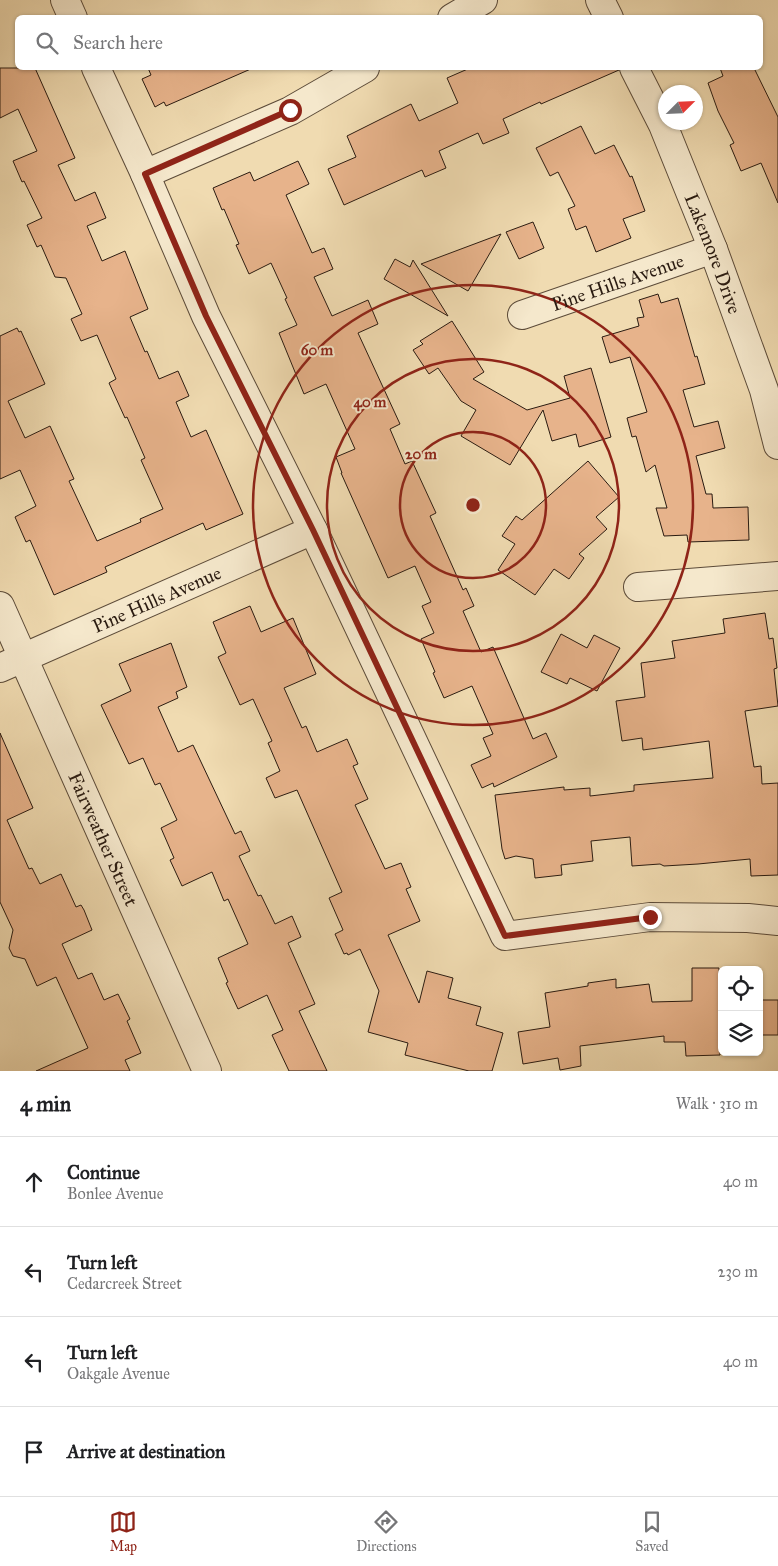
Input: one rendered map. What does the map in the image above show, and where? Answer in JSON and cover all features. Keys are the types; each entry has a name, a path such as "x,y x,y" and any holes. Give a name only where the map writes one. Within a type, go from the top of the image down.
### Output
{"street":[{"path":"65,0 72,15"},
{"path":"457,15 483,0"},
{"path":"600,0 607,15"},
{"path":"97,70 145,174 206,316 313,530 505,936 650,917 748,918 778,921"},
{"path":"145,174 290,110 361,70"},
{"name":"Lakemore Drive","path":"635,70 663,125 713,249 764,390 778,445"},
{"name":"Pine Hills Avenue","path":"522,315 713,249"},
{"name":"Pine Hills Avenue","path":"11,662 313,530"},
{"path":"638,587 778,576"},
{"name":"Fairweather Street","path":"0,606 11,662 207,1071"}],"building":[{"path":"0,68 36,70 75,158 58,165 75,201 95,192 106,218 87,226 102,261 125,251 148,309 130,317 145,352 147,351 159,379 178,371 189,396 176,402 191,437 206,430 243,514 206,530 203,523 105,567 107,572 54,595 30,540 26,542 15,517 36,506 20,470 0,479 0,336 17,328 19,332 21,331 45,384 8,401 25,438 50,426 74,479 69,481 97,541 141,522 140,519 163,509 141,460 145,458 127,417 125,418 109,383 116,379 97,335 81,341 71,319 82,314 66,278 55,277 41,245 37,247 27,225 42,218 24,181 22,182 13,161 37,151 18,109 0,118"},
{"path":"149,70 248,70 166,106 164,102 155,107 142,79 151,75"},
{"path":"465,70 619,70 503,119 509,133 483,144 478,133 439,151 446,168 425,177 422,170 344,205 328,169 356,157 347,136 411,104 419,121 458,103 447,78"},
{"path":"721,70 755,70 778,117 778,203 761,163 741,171 730,145 734,143 718,111 708,83 723,76"},
{"path":"581,126 595,154 614,145 630,177 632,176 645,211 623,219 631,238 596,252 586,226 576,230 568,209 575,206 558,172 550,176 536,148"},
{"path":"298,161 309,184 286,195 312,253 324,248 333,269 314,277 332,316 368,300 378,324 358,333 400,424 390,429 405,464 412,461 436,513 430,516 463,590 466,588 474,606 463,611 481,652 493,647 533,739 546,733 557,757 494,787 493,783 482,788 471,765 491,756 483,738 493,734 472,686 444,698 421,639 434,633 422,606 431,602 415,566 388,578 341,473 336,457 355,449 326,384 304,394 279,333 297,325 285,299 287,298 271,263 249,274 236,245 239,244 213,188 250,172 254,181"},
{"path":"533,222 544,248 519,259 506,232"},
{"path":"501,234 468,291 421,264"},
{"path":"395,259 410,267 413,260 448,316 384,279"},
{"path":"658,294 661,303 678,298 705,384 683,390 694,427 718,421 725,448 696,456 706,494 712,494 713,508 748,507 749,540 688,542 687,535 664,536 656,508 667,508 655,465 646,472 636,436 632,437 627,418 647,412 630,357 610,363 602,337 639,326 637,318 644,317 639,300"},
{"path":"452,321 484,372 473,379 527,410 570,398 564,376 591,368 611,437 579,447 576,434 552,441 543,410 510,465 461,436 476,410 461,401 438,368 429,374 413,350 423,344 420,341"},
{"path":"588,461 619,497 596,517 607,529 579,554 584,558 569,579 554,569 535,595 498,570 515,544 502,536 516,516 522,520"},
{"path":"250,606 261,632 293,618 316,674 284,688 302,728 306,726 317,752 347,739 358,764 353,766 368,799 355,805 385,869 401,863 411,887 406,889 420,921 388,935 419,1003 427,971 453,978 448,998 481,1007 476,1025 503,1033 492,1071 469,1071 405,1055 408,1043 368,1032 379,991 360,949 348,955 347,953 344,954 335,934 343,930 329,898 342,892 297,790 275,798 266,778 280,771 268,743 272,741 253,699 240,705 218,657 226,653 213,622"},
{"path":"765,613 769,639 773,638 777,668 774,669 778,706 745,711 754,767 761,766 762,784 778,783 778,875 751,876 750,859 698,864 632,866 630,837 591,841 593,861 561,865 562,875 535,878 533,859 516,856 505,859 495,795 564,787 564,790 590,788 590,796 634,791 634,785 713,778 709,741 643,750 642,738 622,741 616,701 645,697 641,663 675,658 672,641 725,633 723,619"},
{"path":"561,634 587,648 594,635 620,648 597,691 570,678 567,684 541,672"},
{"path":"171,643 187,687 176,692 178,698 158,707 178,752 193,745 235,834 241,831 250,851 239,856 258,896 261,895 275,924 292,916 301,937 288,943 315,1004 299,1011 327,1071 289,1071 272,1035 283,1030 267,995 238,1009 226,983 228,982 218,958 248,944 228,899 224,901 212,872 182,886 170,860 174,858 161,828 177,820 160,783 155,785 143,758 129,764 101,705 131,691 119,664"},
{"path":"0,733 33,808 7,820 29,869 32,868 40,884 61,874 76,907 81,905 84,910 92,930 62,944 78,979 92,973 104,1000 118,994 130,1019 127,1021 141,1053 125,1060 130,1071 36,1071 88,1048 56,977 37,986 25,959 13,956 9,948 13,930 0,902"},
{"path":"692,968 718,968 718,1055 686,1056 685,1042 664,1042 664,1036 580,1046 581,1066 560,1070 558,1058 523,1064 518,1032 550,1027 545,993 616,979 616,988 649,984 652,1002 692,1001"},
{"path":"763,1000 778,1000 778,1035 763,1035"}],"route":[{"path":"290,110 145,174 206,316 313,530 505,936 650,917"}]}
